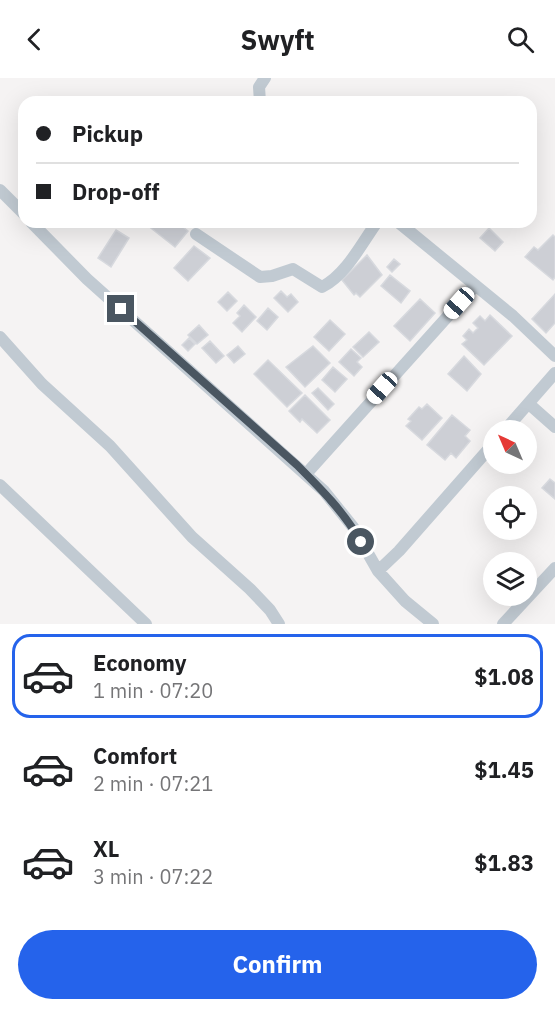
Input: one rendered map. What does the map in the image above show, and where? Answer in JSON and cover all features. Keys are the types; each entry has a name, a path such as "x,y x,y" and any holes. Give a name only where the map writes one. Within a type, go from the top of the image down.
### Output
{"street":[{"path":"260,96 259,87 265,78"},
{"path":"0,190 18,208"},
{"path":"37,228 87,279 324,492 353,527 378,571 405,601 432,624"},
{"path":"196,234 260,277 272,276 293,269 322,287 330,283 342,269 373,228"},
{"path":"405,228 513,316 555,356"},
{"path":"306,474 475,286"},
{"path":"0,338 42,384 110,446 192,537 250,589 270,610 279,624"},
{"path":"514,420 555,373"},
{"path":"529,404 555,427"},
{"path":"378,571 399,551 483,456"},
{"path":"0,485 146,624"},
{"path":"503,624 555,568"}],"building":[{"path":"151,228 184,228 188,231 175,247"},
{"path":"489,228 503,242 495,251 480,238"},
{"path":"116,230 129,238 111,267 98,258"},
{"path":"553,235 555,237 555,277 553,280 525,257 534,247 538,250"},
{"path":"194,246 210,258 188,281 174,268"},
{"path":"367,255 382,275 360,297 356,293 354,295 342,280"},
{"path":"394,259 400,264 392,272 387,267"},
{"path":"390,275 410,291 401,303 381,286"},
{"path":"281,291 287,297 291,294 298,302 288,312 274,298"},
{"path":"228,292 237,301 227,311 218,302"},
{"path":"555,294 555,323 546,333 532,319"},
{"path":"420,299 435,313 410,341 394,326"},
{"path":"244,305 256,317 242,332 233,323 240,316 237,313"},
{"path":"268,308 278,317 267,330 257,321"},
{"path":"490,315 512,336 484,365 462,344 467,340 463,336 469,329 473,333 478,328 473,323 480,316 485,321"},
{"path":"330,320 345,334 329,351 314,337"},
{"path":"199,325 208,335 197,344 188,335"},
{"path":"369,332 379,342 363,357 353,347"},
{"path":"189,338 195,344 188,351 182,345"},
{"path":"210,341 224,356 216,363 202,348"},
{"path":"238,346 245,354 234,363 227,355"},
{"path":"313,346 330,363 305,387 286,367"},
{"path":"351,349 361,358 357,362 362,367 354,376 339,362"},
{"path":"464,356 481,374 467,391 448,374"},
{"path":"268,360 302,393 287,407 254,374"},
{"path":"333,367 347,379 335,392 322,380"},
{"path":"318,388 334,404 328,410 312,393"},
{"path":"305,395 330,420 317,433 302,419 300,422 289,411"},
{"path":"427,404 442,418 422,440 406,426 411,421 408,419 419,407 422,409"},
{"path":"452,415 470,430 465,436 470,441 456,458 451,453 445,460 427,445"},
{"path":"550,479 555,483 555,499 542,488"}],"route":[{"path":"121,309 297,465 324,492 353,527 361,542"}]}
